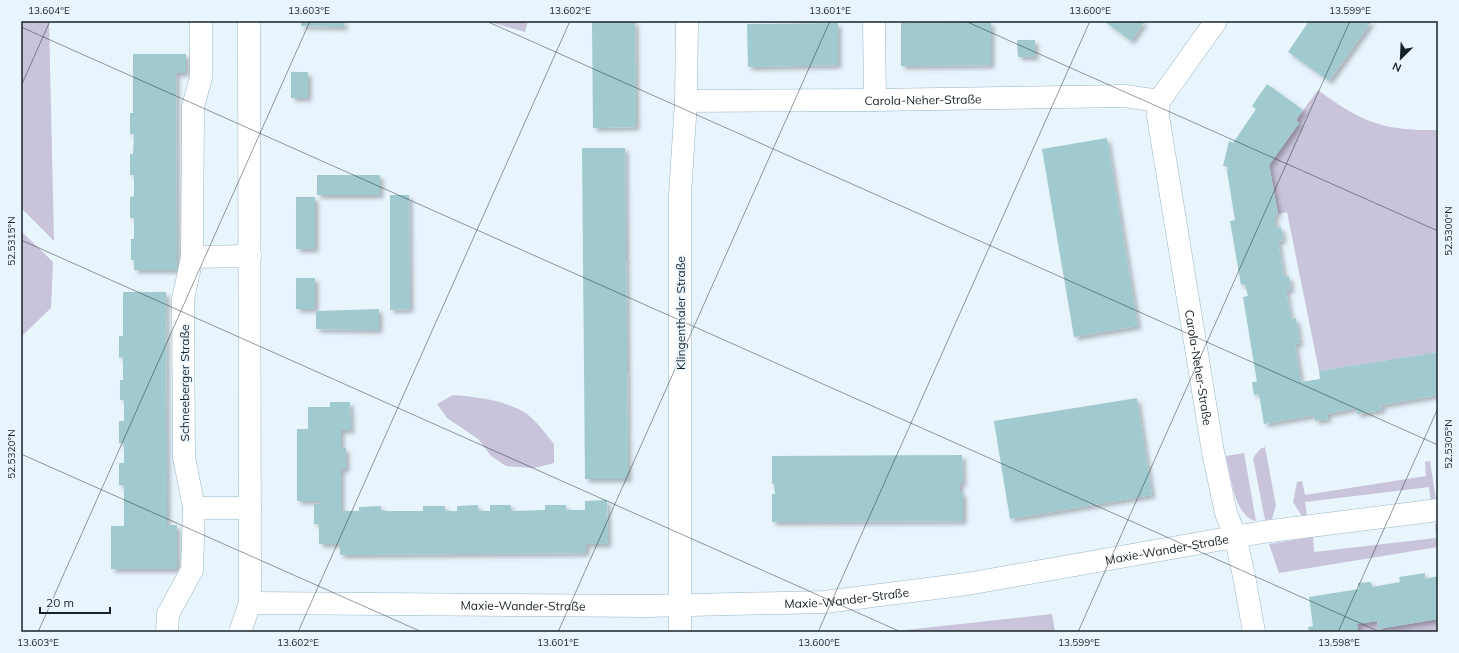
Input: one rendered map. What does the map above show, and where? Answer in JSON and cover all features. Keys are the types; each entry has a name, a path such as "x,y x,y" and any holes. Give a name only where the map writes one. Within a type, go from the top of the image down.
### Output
{"street":[{"name":"Schneeberger Straße","path":"167,632 168,614 192,570 194,508 184,457 183,300 192,257 193,107 201,77 201,21"},
{"path":"240,632 250,603 249,21"},
{"name":"Klingenthaler Straße","path":"680,632 680,195 686,101 687,21"},
{"path":"874,21 875,100"},
{"path":"1159,101 1216,21"},
{"name":"Carola-Neher-Straße","path":"686,101 875,100 1074,90 1159,101 1158,116 1161,136 1198,353 1213,452 1226,512 1235,536 1254,632"},
{"path":"192,257 250,256"},
{"path":"194,508 250,508"},
{"name":"Maxie-Wander-Straße","path":"250,603 680,605 825,602 967,584 1235,536 1438,510"}],"shaded area":[{"path":"21,21 49,21 54,241 21,208"},
{"path":"486,21 528,21 525,32"},
{"path":"1318,90 1347,110 1374,122 1402,129 1438,130 1438,352 1319,371 1287,212 1278,214 1269,165 1299,123 1296,120"},
{"path":"21,231 53,262 51,308 21,337"},
{"path":"453,395 501,402 527,414 538,424 554,444 554,463 534,468 506,466 491,456 478,439 447,418 437,404"},
{"path":"1265,447 1276,506 1272,519 1265,520 1253,458 1260,449"},
{"path":"1244,453 1256,521 1249,518 1238,503 1226,456"},
{"path":"1430,461 1436,500 1431,501 1429,487 1305,502 1307,516 1302,516 1293,502 1297,482 1302,481 1305,495 1426,476 1425,462"},
{"path":"1438,523 1438,547 1279,573 1269,544 1313,537 1314,552 1436,538 1435,524"},
{"path":"1052,614 1055,632 887,632"},
{"path":"1438,619 1438,632 1358,632 1357,624 1377,621 1378,629"}],"building":[{"path":"301,21 345,21 344,27 301,26"},
{"path":"592,21 635,21 636,127 593,128"},
{"path":"1104,21 1145,21 1131,41"},
{"path":"1309,21 1372,21 1329,81 1288,52"},
{"path":"991,22 991,65 901,66 901,23"},
{"path":"838,23 838,65 748,67 747,24"},
{"path":"1017,40 1035,40 1035,57 1018,57"},
{"path":"133,54 186,54 186,73 176,73 177,270 134,270 134,260 131,260 131,239 134,239 134,218 130,218 130,197 134,196 134,175 130,175 130,154 133,154 134,134 130,134 130,113 133,113"},
{"path":"291,72 308,72 308,98 291,98"},
{"path":"1267,84 1303,110 1296,120 1299,123 1269,165 1278,214 1274,215 1276,228 1281,227 1283,240 1278,241 1284,277 1289,276 1291,290 1286,290 1291,319 1296,318 1300,343 1295,344 1301,382 1320,379 1319,371 1438,352 1438,395 1381,405 1382,410 1357,414 1356,408 1327,414 1328,419 1315,421 1314,415 1264,424 1259,394 1254,395 1252,382 1257,382 1243,297 1248,296 1245,284 1241,285 1230,221 1235,220 1227,171 1228,167 1223,166 1229,141 1233,143 1256,109 1252,106"},
{"path":"1107,138 1138,326 1074,337 1042,149"},
{"path":"582,148 625,148 628,479 585,479"},
{"path":"317,175 380,175 380,195 317,195"},
{"path":"390,195 409,195 410,309 390,310"},
{"path":"296,197 315,197 315,249 296,249"},
{"path":"296,278 315,278 315,309 296,309"},
{"path":"123,292 166,292 167,525 177,525 177,569 111,569 111,526 124,526 124,485 119,485 119,463 124,463 124,443 119,443 119,421 124,421 124,400 120,400 120,380 123,380 123,357 119,358 119,336 123,336"},
{"path":"379,309 379,330 316,329 316,311"},
{"path":"1137,398 1152,495 1010,519 994,421"},
{"path":"330,402 350,402 351,430 341,430 341,448 346,448 346,469 341,469 341,511 359,511 359,507 381,506 381,511 423,511 423,506 445,506 445,511 457,511 457,506 478,505 478,511 490,511 490,505 511,505 511,511 545,510 545,505 566,505 566,510 585,510 585,501 607,500 608,544 586,544 586,553 340,555 340,544 319,544 319,524 314,524 314,504 320,504 320,501 297,501 297,429 308,429 308,407 330,407"},
{"path":"962,455 963,483 960,483 960,493 963,493 963,521 772,522 772,494 775,494 774,484 772,484 772,456"},
{"path":"1425,573 1425,579 1438,576 1438,619 1378,629 1377,621 1357,624 1358,632 1309,632 1308,627 1313,626 1309,597 1359,589 1358,583 1371,582 1372,587 1400,582 1399,577"}]}
